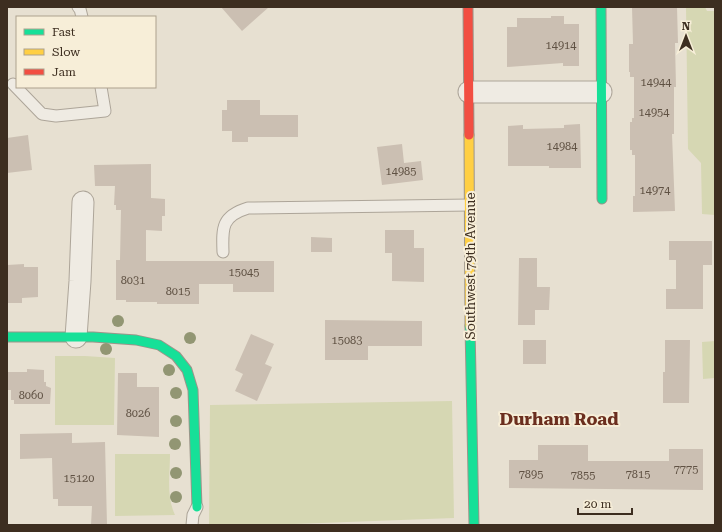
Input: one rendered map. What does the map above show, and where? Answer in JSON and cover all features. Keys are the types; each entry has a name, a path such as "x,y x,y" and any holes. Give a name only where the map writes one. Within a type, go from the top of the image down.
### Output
{"street":[{"name":"Southwest 79th Avenue","path":"468,7 470,371 474,525"},
{"path":"601,7 602,200"},
{"path":"469,92 601,92"},
{"path":"76,337 83,202"},
{"path":"7,337 106,338 152,343 171,352 182,362 193,390 197,507"}],"lane":[{"path":"78,7 82,16"},
{"path":"13,84 16,87"},
{"path":"17,88 42,114 56,116 105,111 101,88"},
{"path":"223,252 222,237 227,221 231,215 248,208 470,205"},
{"path":"192,525 193,515 197,507"}],"green space":[{"path":"686,7 705,7 707,11 715,11 715,215 702,214 701,163 688,149"},
{"path":"715,341 715,378 703,379 702,342"},
{"path":"55,356 115,358 114,425 55,425"},
{"path":"452,401 454,518 268,525 209,525 210,405"},
{"path":"115,454 170,454 169,493 175,515 115,516"}],"building":[{"path":"221,7 269,7 242,31"},
{"path":"632,7 677,7 678,43 675,43 676,87 674,87 674,134 672,134 675,211 633,212 633,196 635,196 635,155 632,155 632,150 630,150 630,122 632,122 632,118 634,118 634,77 630,77 629,72 629,44 633,44"},
{"path":"551,16 564,16 564,24 579,24 579,66 563,66 563,63 507,67 507,27 517,27 517,18 551,18"},
{"path":"227,100 260,100 260,115 298,115 298,137 248,137 248,142 232,142 232,131 222,131 222,110 227,110"},
{"path":"580,124 581,168 508,166 508,126 523,125 523,129 564,128 564,125"},
{"path":"28,135 32,170 7,173 7,138"},
{"path":"402,144 404,163 421,161 423,180 382,185 377,147"},
{"path":"151,164 151,198 165,199 165,216 162,216 162,231 146,230 146,261 274,261 274,292 233,292 233,284 199,284 199,304 157,304 157,302 126,302 126,300 116,300 116,260 120,260 121,210 116,210 116,205 114,205 115,186 95,186 94,165"},
{"path":"385,230 414,230 414,248 424,248 424,282 392,281 392,253 385,253"},
{"path":"311,237 332,238 332,252 311,252"},
{"path":"669,241 712,241 712,265 703,265 703,309 666,309 666,289 676,289 676,260 669,260"},
{"path":"519,258 537,258 537,287 550,287 549,310 535,310 535,325 518,325"},
{"path":"24,264 24,267 38,267 38,297 22,298 22,303 7,303 7,265"},
{"path":"325,320 422,321 422,346 368,346 368,360 325,360"},
{"path":"251,334 274,344 265,364 272,367 257,401 235,391 243,374 235,370"},
{"path":"523,340 546,340 546,364 523,364"},
{"path":"665,340 690,340 689,403 663,403"},
{"path":"27,369 44,370 44,382 46,382 46,386 51,388 50,404 14,404 14,400 11,400 11,390 7,390 7,372 27,372"},
{"path":"118,373 137,373 137,387 159,387 159,437 117,435"},
{"path":"72,433 72,443 105,442 107,525 91,525 92,506 58,506 58,499 53,499 52,458 20,459 20,434"},
{"path":"538,445 588,445 588,461 669,461 669,449 703,449 703,490 509,488 509,460 538,460"}],"traffic: fast":[{"path":"601,7 602,199"},
{"path":"470,326 474,525"},
{"path":"7,337 93,337 136,340 159,345 176,356 187,370 193,390 197,507"}],"traffic: slow":[{"path":"469,135 470,326"}],"traffic: jam":[{"path":"468,7 469,135"}],"district":[{"name":"Durham Road","path":"559,419"}]}
